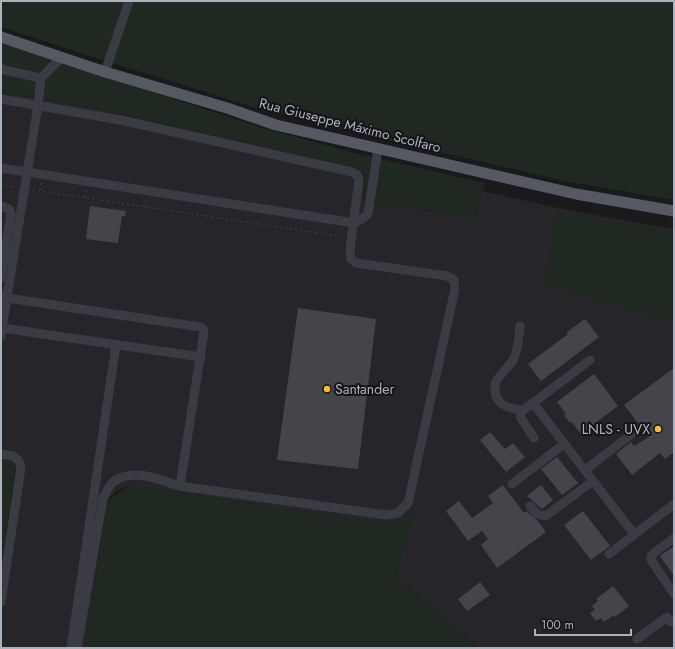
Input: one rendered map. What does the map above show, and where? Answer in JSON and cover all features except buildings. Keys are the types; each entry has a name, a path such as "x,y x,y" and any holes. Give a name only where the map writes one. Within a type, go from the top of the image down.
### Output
{"main road":[{"name":"Rua Giuseppe Máximo Scolfaro","path":"1,38 106,72 227,108 276,125 576,194 674,210"}],"street":[{"path":"106,72 129,1"},
{"path":"62,57 40,78 38,105 4,296 1,330 201,357"},
{"path":"1,68 40,78"},
{"path":"1,99 120,120 352,172 357,175 359,180 350,249 351,258 356,263 447,276 454,280 455,289 408,503 398,513 386,515 180,486 148,476 130,475 112,483 103,498 77,648"},
{"path":"1,168 354,223 368,214 378,149"},
{"path":"1,206 9,209 10,214 5,229 1,278"},
{"path":"4,296 200,327 203,329 204,332 201,357 180,486"},
{"path":"520,326 515,355 495,384 495,394 499,402 505,407 523,410"},
{"path":"71,648 116,345"},
{"path":"534,438 521,418 520,413 590,360"},
{"path":"533,403 634,534"},
{"path":"585,470 633,433"},
{"path":"512,484 564,444"},
{"path":"1,454 13,456 19,461 21,468 1,602"},
{"path":"530,506 538,515 547,515 593,482"},
{"path":"610,554 674,504"},
{"path":"674,538 654,553 650,560 674,594"},
{"path":"637,639 671,620"}],"path":[{"path":"1,185 339,236"},
{"path":"145,207 148,192"}],"shaded area":[{"path":"1,1 674,1 674,200 565,181 261,109 1,27"},
{"path":"1,42 262,128 358,154 485,183 474,218 363,201 365,177 357,167 66,102 1,93"},
{"path":"1,93 66,102 357,167 365,177 363,201 474,218 482,191 572,211 674,229 674,648 480,648 396,577 414,507 402,521 386,524 130,485 117,490 107,501 85,648 1,648 1,566 17,463 1,459"},
{"path":"556,212 674,231 674,322 544,286"},
{"path":"1,459 17,462 1,566"},
{"path":"130,485 386,524 402,521 415,506 396,577 480,648 85,648 107,501"}],"place":[{"name":"Santander","path":"327,389"},
{"name":"LNLS - UVX","path":"658,429"}]}
